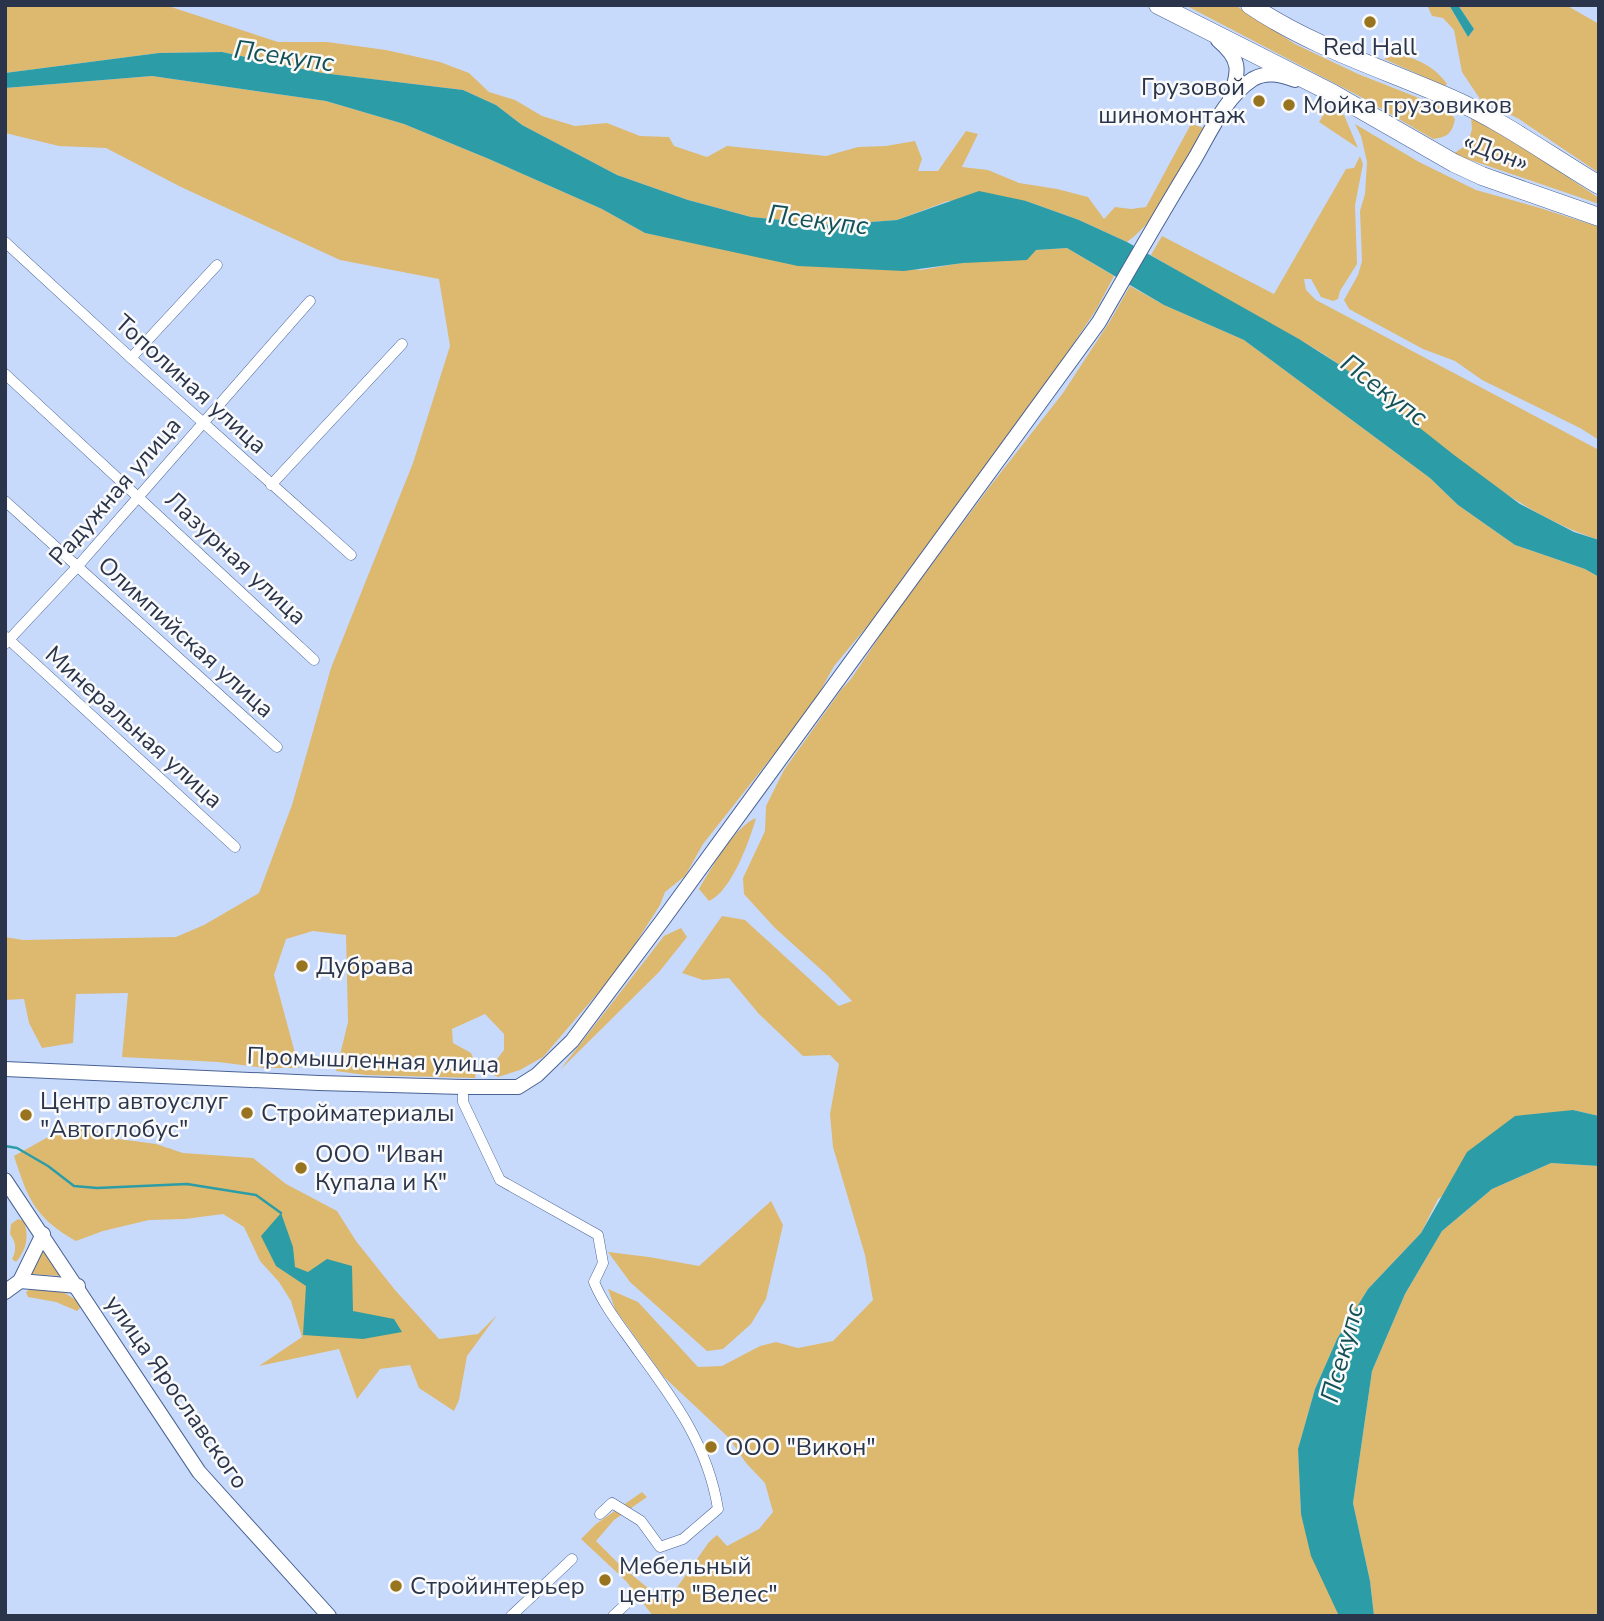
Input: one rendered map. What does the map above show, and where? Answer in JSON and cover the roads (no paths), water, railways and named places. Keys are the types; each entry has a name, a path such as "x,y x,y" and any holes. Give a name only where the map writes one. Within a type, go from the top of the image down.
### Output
{"highway":[{"name":"«Дон»","path":"1158,5 1332,93 1454,163 1482,176 1599,216"},
{"name":"«Дон»","path":"1250,5 1300,36 1450,98 1498,122 1599,186"}],"main road":[{"path":"1192,21 1219,40 1235,58 1237,74 1228,104"},
{"path":"1228,104 1254,79 1269,74 1281,75 1332,93"},
{"name":"Промышленная улица","path":"5,1069 319,1083 518,1087 550,1064 572,1041 662,921 1099,322 1228,104"},
{"name":"улица Ярославского","path":"5,1180 78,1286 199,1472 329,1616"},
{"path":"5,1292 20,1281 43,1234"},
{"path":"20,1281 78,1286"}],"street":[{"name":"Тополиная улица","path":"5,242 203,424 351,555"},
{"path":"131,358 217,265"},
{"name":"Радужная улица","path":"6,640 76,567 310,301"},
{"path":"271,485 402,344"},
{"name":"Лазурная улица","path":"5,374 314,660"},
{"name":"Олимпийская улица","path":"5,501 277,747"},
{"name":"Минеральная улица","path":"6,640 235,847"},
{"path":"463,1087 463,1102 500,1180 598,1235 603,1263 594,1282 603,1302 669,1393 694,1434 714,1482 718,1509 683,1539 660,1547 641,1521 612,1503 600,1514"},
{"path":"511,1616 572,1559"},
{"path":"613,1616 626,1604"}],"water":[{"path":"1449,5 1458,5 1474,29 1468,37"},
{"path":"222,52 322,73 463,90 496,105 522,125 617,175 688,200 751,217 831,225 897,220 979,191 1026,201 1079,220 1127,242 1299,339 1343,367 1520,504 1574,532 1599,540 1599,577 1585,569 1515,545 1458,505 1430,478 1244,340 1164,305 1067,248 1036,250 1027,260 963,263 904,271 798,266 645,233 602,209 489,159 404,124 326,101 152,76 5,88 5,73 159,53"},
{"name":"Псекупс","path":"1573,1110 1599,1116 1599,1166 1551,1163 1492,1189 1442,1231 1405,1294 1372,1371 1353,1503 1370,1581 1374,1616 1339,1616 1311,1556 1301,1514 1298,1449 1315,1389 1337,1339 1368,1289 1421,1233 1467,1152 1515,1116"},
{"path":"281,1213 293,1247 295,1267 308,1272 327,1259 352,1266 353,1311 394,1319 402,1332 363,1339 303,1335 306,1286 276,1266 261,1236"}],"waterway":[{"path":"5,1146 17,1148 48,1166 74,1186 97,1188 187,1184 256,1195 281,1213"}],"place":[{"name":"Red Hall","path":"1370,22"},
{"name":"Грузовой шиномонтаж","path":"1259,101"},
{"name":"Мойка грузовиков","path":"1289,105"},
{"name":"Дубрава","path":"302,966"},
{"name":"Стройматериалы","path":"247,1113"},
{"name":"Центр автоуслуг \"Автоглобус\"","path":"26,1115"},
{"name":"ООО \"Иван Купала и К\"","path":"301,1168"},
{"name":"ООО \"Викон\"","path":"711,1447"},
{"name":"Мебельный центр \"Велес\"","path":"605,1580"},
{"name":"Стройинтерьер","path":"396,1586"}]}
